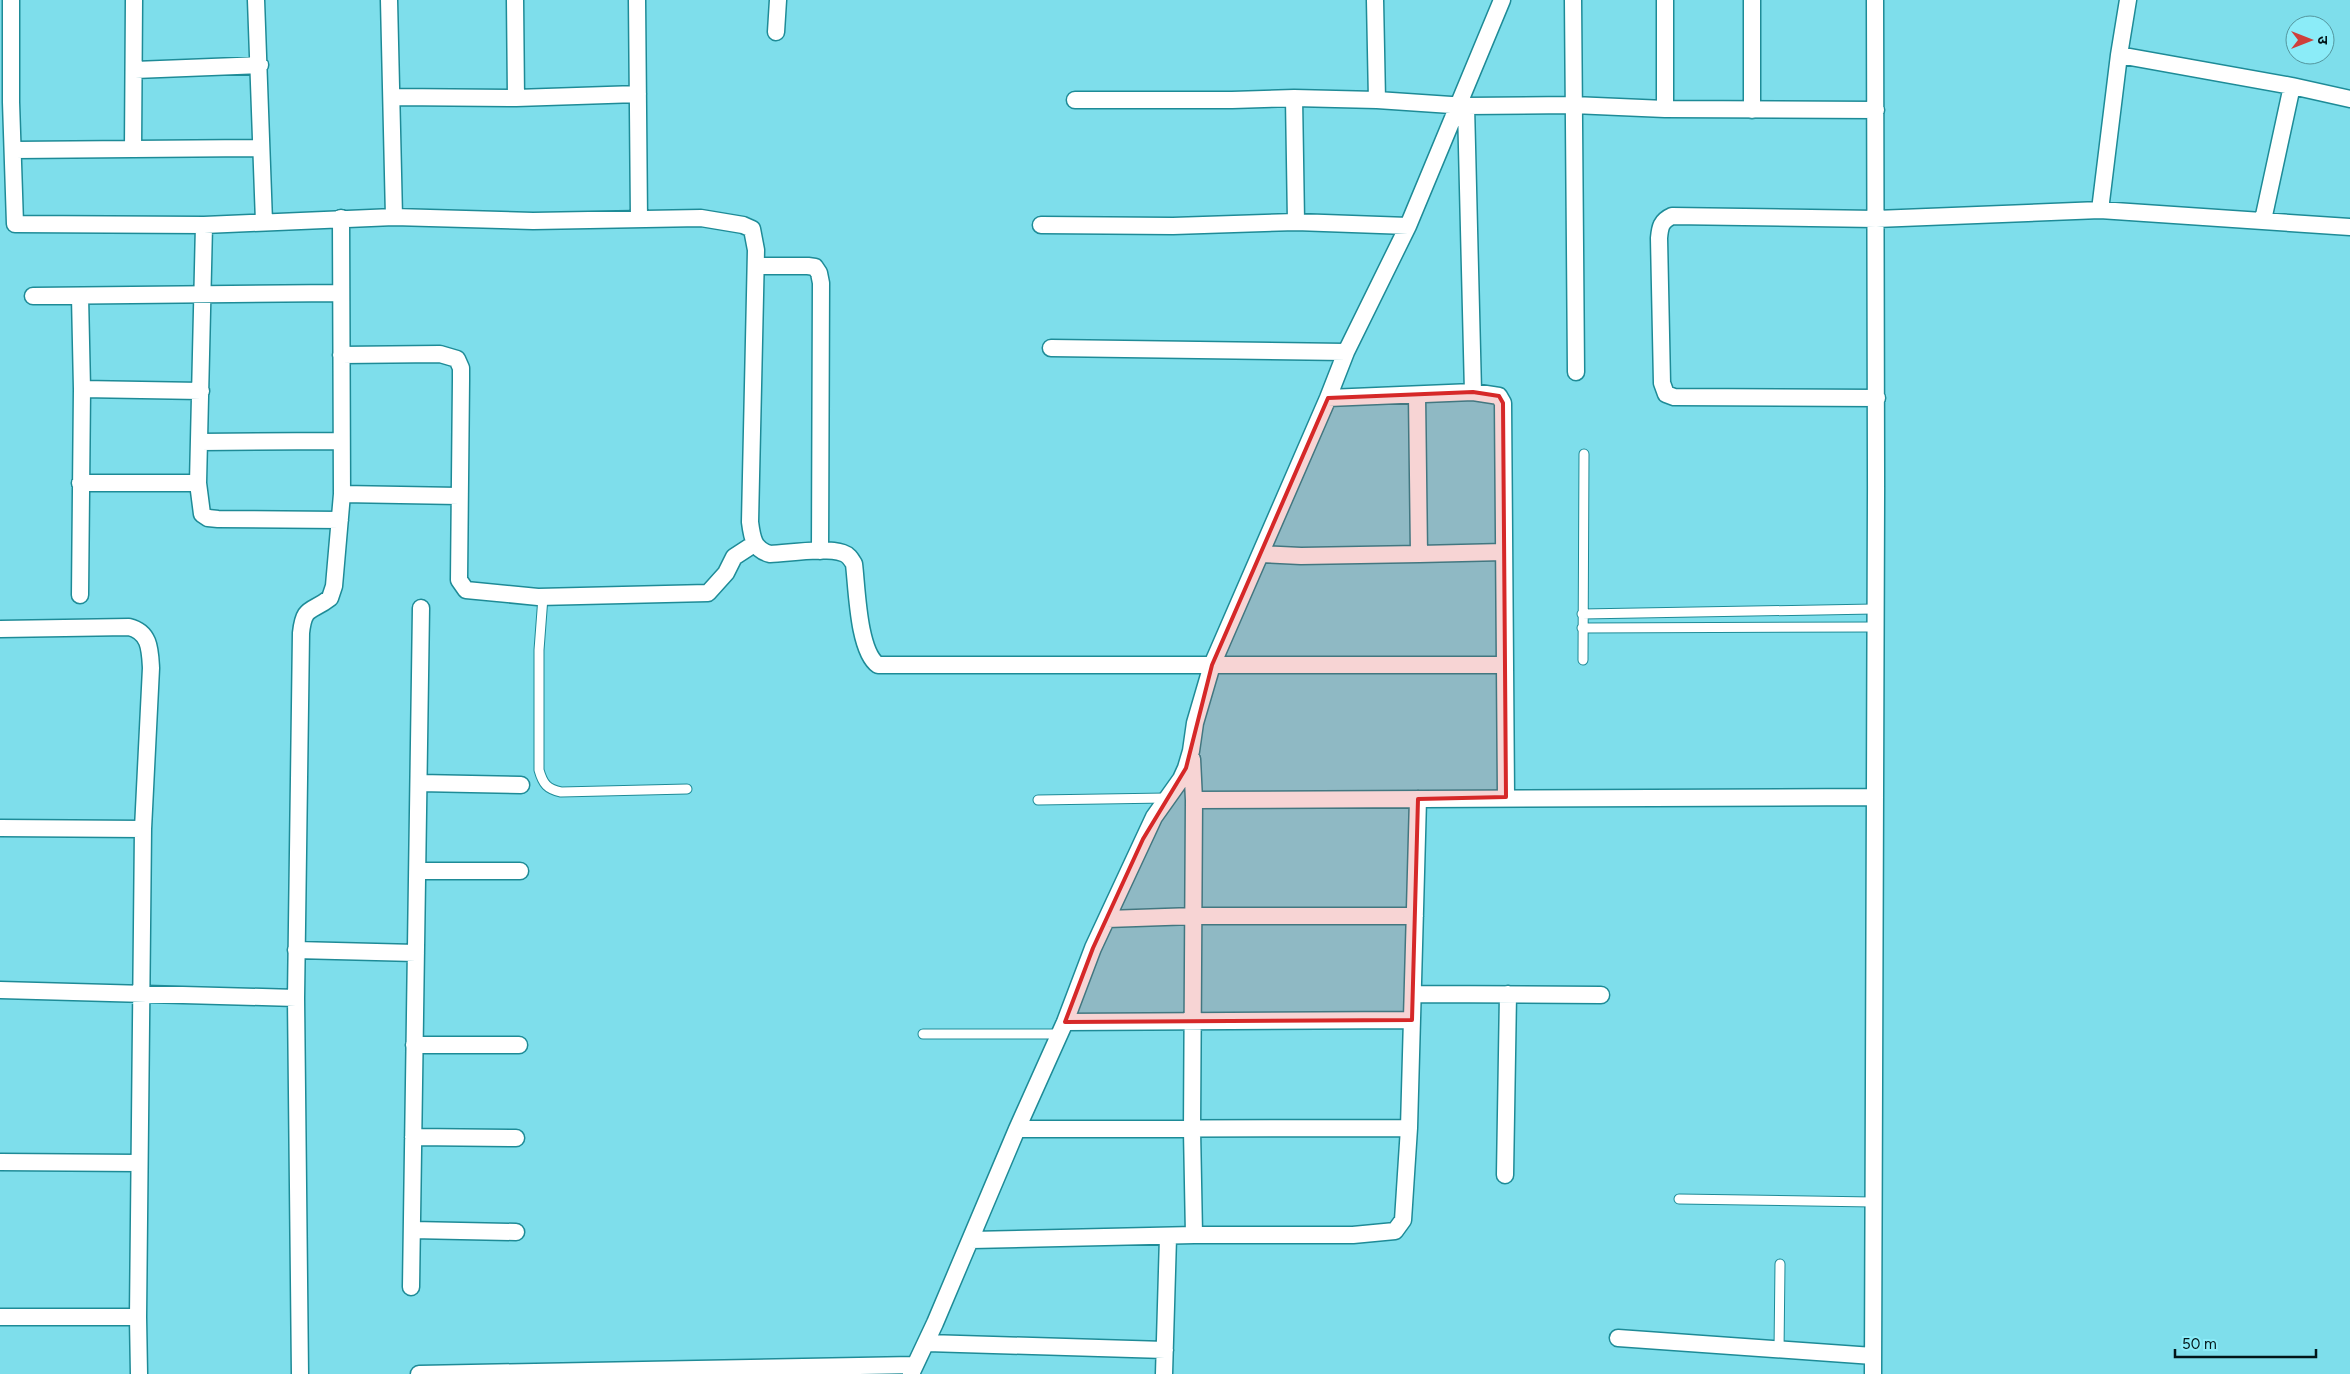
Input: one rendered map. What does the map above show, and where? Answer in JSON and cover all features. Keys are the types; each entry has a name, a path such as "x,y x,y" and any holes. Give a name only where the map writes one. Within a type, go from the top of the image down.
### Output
{"street":[{"path":"11,0 11,102 14,150 7,224 204,225 394,217 533,221 701,218 743,225 752,229 755,237 756,266 750,522 754,544 770,554 842,552 849,556 854,564 863,633 868,654 878,665 1504,664"},
{"path":"133,149 134,0"},
{"path":"256,0 260,65 264,222"},
{"path":"389,0 393,97 394,217"},
{"path":"515,0 516,98"},
{"path":"637,0 639,219"},
{"path":"776,32 778,0"},
{"path":"1375,0 1377,100"},
{"path":"419,1374 912,1370 927,1343 1017,1129 1063,1028 1093,948 1154,817 1181,779 1191,751 1195,723 1212,665 1328,398 1346,352 1408,226 1462,106 1502,0"},
{"path":"1573,0 1576,372"},
{"path":"1665,0 1665,109"},
{"path":"1752,0 1752,110"},
{"path":"1873,1374 1874,610 1877,398 1875,0"},
{"path":"2100,210 2119,55 2128,0"},
{"path":"2119,55 2292,86 2350,99"},
{"path":"135,70 260,65"},
{"path":"2263,220 2292,86"},
{"path":"393,97 516,98 638,94"},
{"path":"1294,98 1296,222"},
{"path":"1075,100 1294,98 1377,100 1462,106 1573,105 1665,109 1876,110"},
{"path":"1462,106 1473,392"},
{"path":"14,150 261,148"},
{"path":"1877,398 1674,397 1666,394 1662,383 1659,238 1660,227 1664,220 1672,216 1876,219 2100,210 2263,220 2350,228"},
{"path":"300,1374 296,950 300,633 302,619 308,610 330,598 334,586 342,494 340,440 341,218"},
{"path":"1041,225 1173,226 1296,222 1408,226"},
{"path":"204,225 204,295 198,483 202,514 208,518 340,520"},
{"path":"756,266 815,267 822,283 820,552"},
{"path":"34,296 340,293"},
{"path":"80,296 82,389 80,595"},
{"path":"1051,348 1346,352"},
{"path":"341,355 440,354 457,359 461,368 459,580 462,587 473,592 543,597 708,593 726,574 734,557 740,551 754,544"},
{"path":"82,389 201,391"},
{"path":"1328,398 1473,392 1499,396 1503,403 1506,797"},
{"path":"1417,395 1418,554"},
{"path":"200,442 340,440"},
{"path":"80,483 198,483"},
{"path":"342,494 459,496"},
{"path":"1261,554 1302,556 1504,552"},
{"path":"411,1287 421,608"},
{"path":"0,628 129,627 137,629 144,635 149,644 150,668 143,829 139,1163 139,1374"},
{"path":"1191,751 1194,800 1192,1130 1194,1235"},
{"path":"418,783 521,785"},
{"path":"1194,800 1506,797 1875,797"},
{"path":"971,1240 1194,1235 1353,1235 1395,1230 1403,1220 1409,1128 1418,799"},
{"path":"0,828 143,829"},
{"path":"417,871 520,871"},
{"path":"1107,919 1194,916 1415,916"},
{"path":"296,950 416,952"},
{"path":"0,990 296,998"},
{"path":"1413,994 1601,995"},
{"path":"1505,1176 1508,994"},
{"path":"1063,1028 1194,1022 1412,1020"},
{"path":"414,1046 519,1046"},
{"path":"1017,1129 1409,1128"},
{"path":"413,1136 516,1138"},
{"path":"0,1162 139,1163"},
{"path":"412,1230 516,1232"},
{"path":"1164,1374 1168,1237"},
{"path":"0,1317 138,1317"},
{"path":"1618,1338 1779,1351 1873,1356"},
{"path":"927,1343 1165,1350"}],"lane":[{"path":"1583,660 1584,454"},
{"path":"543,597 538,701 539,770 543,783 549,789 561,792 686,789"},
{"path":"1582,614 1874,610"},
{"path":"1582,628 1874,628"},
{"path":"1038,800 1166,798"},
{"path":"923,1034 1063,1028"},
{"path":"1679,1199 1874,1202"},
{"path":"1779,1351 1780,1264"}],"highlighted area":[{"path":"1473,392 1499,396 1503,403 1506,797 1418,799 1412,1020 1065,1022 1093,948 1143,839 1186,768 1212,665 1328,398"}]}
